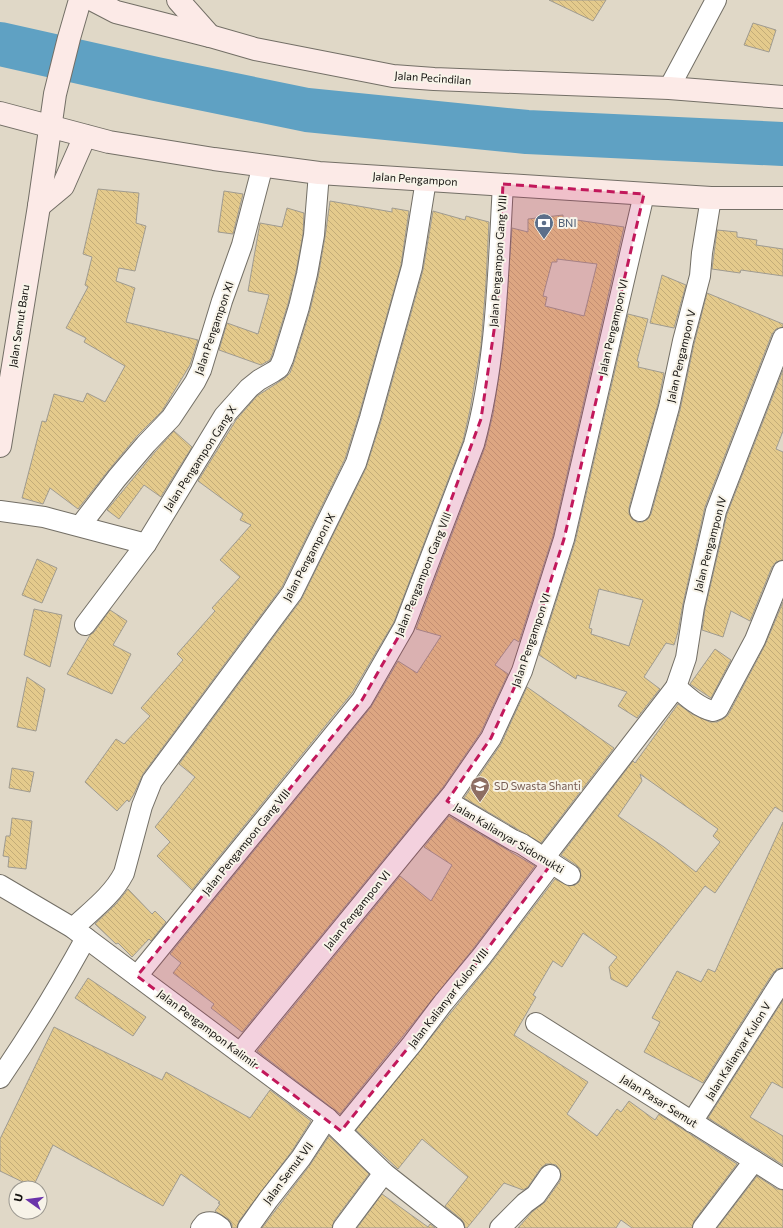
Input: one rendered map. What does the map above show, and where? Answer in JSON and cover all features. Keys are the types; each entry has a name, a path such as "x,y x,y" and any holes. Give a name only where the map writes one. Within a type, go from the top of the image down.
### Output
{"main road":[{"name":"Jalan Semut Baru","path":"0,446 39,206 55,94 80,0"},
{"name":"Jalan Pecindilan","path":"92,0 116,12 255,49 393,76 669,88 783,97"},
{"path":"178,0 210,36"},
{"name":"Jalan Pengampon","path":"0,114 109,142 214,159 319,173 711,198 783,198"},
{"path":"39,206 63,186 85,136"}],"street":[{"path":"669,88 716,0"},
{"name":"Jalan Pengampon XI","path":"80,526 122,472 171,418 195,382 201,370 222,301 242,245 263,165"},
{"name":"Jalan Pengampon Gang X","path":"85,625 146,544 224,416 249,388 279,368 299,307 307,274 314,235 319,173"},
{"name":"Jalan Pengampon IX","path":"79,933 112,892 124,873 142,806 152,781 292,593 356,463 412,268 426,180"},
{"name":"Jalan Pengampon Gang VIII","path":"137,976 362,700 404,626 474,444 481,419 496,317 503,184"},
{"name":"Jalan Pengampon VI","path":"240,1054 447,801 490,738 522,672 564,539 644,194"},
{"name":"Jalan Pengampon V","path":"640,511 669,407 700,276 702,252 711,198"},
{"name":"Jalan Pengampon IV","path":"548,860 676,688 686,658 694,607 716,511 783,338"},
{"path":"0,511 44,517 146,544"},
{"path":"676,688 707,710 713,711 718,709 755,640 783,571"},
{"name":"Jalan Kalianyar Sidomukti","path":"447,801 548,860 570,875"},
{"name":"Jalan Kalianyar Kulon VIII","path":"341,1131 482,956 548,860"},
{"path":"0,885 79,933 60,986 24,1044 0,1078"},
{"name":"Jalan Pengampon Kalimir","path":"79,933 327,1118 384,1173 454,1228"},
{"name":"Jalan Kalianyar Kulon V","path":"692,1122 783,979"},
{"name":"Jalan Pasar Semut","path":"536,1023 783,1179"},
{"name":"Jalan Semut VII","path":"248,1228 301,1158 327,1118"},
{"path":"703,1228 754,1161"},
{"path":"343,1228 384,1173"},
{"path":"500,1228 525,1203 536,1195 550,1175"}],"highlighted area":[{"path":"503,184 644,194 564,539 522,671 491,738 447,801 552,863 482,956 341,1131 137,976 362,700 404,627 481,419 496,317"}],"shaded area":[{"path":"0,0 783,0 783,1228 0,1228"}],"building":[{"path":"549,0 606,0 593,21"},
{"path":"753,23 776,30 769,52 744,45"},
{"path":"98,189 139,193 136,223 146,226 135,271 119,268 116,281 135,288 126,322 198,340 190,365 162,411 137,436 78,509 50,488 43,504 22,498 42,421 46,422 54,394 83,402 87,393 105,402 125,366 84,342 86,338 66,328 88,287 85,285 92,257 83,254"},
{"path":"224,191 243,194 233,234 218,232"},
{"path":"330,201 392,212 392,208 409,211 401,265 359,415 345,459 282,587 143,774 129,802 127,800 117,811 85,782 116,739 124,744 150,716 141,708 183,660 177,654 215,611 212,608 240,577 220,560 251,525 240,520 243,514 198,481 236,420 257,396 285,378 290,373 310,310 318,277"},
{"path":"287,208 304,213 303,234 288,304 272,355 270,360 261,365 219,350 227,323 258,334 269,295 248,291 260,223 282,227"},
{"path":"433,211 465,220 466,216 489,222 481,346 463,441 394,622 352,693 192,890 157,856 170,842 155,827 195,777 179,764 301,600 366,468 381,421 423,270"},
{"path":"563,215 563,218 624,227 553,536 519,642 514,639 495,665 508,674 481,732 444,786 242,1032 211,1008 214,1004 173,973 181,963 170,954 371,707 398,661 417,673 441,636 416,629 485,447 493,414 503,349 512,228 528,232 528,219","holes":["557,259 597,264 584,316 545,306 547,297 543,296 552,262 557,262"]},
{"path":"717,230 737,232 737,237 757,240 756,245 783,249 783,276 741,270 740,273 712,269"},
{"path":"662,275 686,285 674,328 650,323"},
{"path":"707,293 783,324 783,327 776,329 772,334 705,507 674,645 666,643 644,677 660,689 637,718 618,706 627,692 577,675 576,679 539,655 575,542 628,314 648,319 637,361 639,362 638,367 664,373 658,404 629,508 629,513 632,519 637,522 642,522 648,519 651,514 680,410","holes":["599,589 643,600 629,646 591,634 592,629 589,628"]},
{"path":"783,370 783,431 776,449 783,452 783,560 776,562 772,567 750,621 731,611 723,637 702,630 705,609 727,514"},
{"path":"174,431 192,447 161,497 144,485 119,519 107,510"},
{"path":"37,559 57,568 42,603 22,595"},
{"path":"783,602 783,812 775,807 715,893 705,886 627,987 611,979 609,967 617,957 583,933 562,967 553,961 533,995 536,997 514,1035 588,1082 567,1114 597,1136 617,1109 621,1112 629,1101 655,1120 659,1114 737,1164 694,1221 692,1228 632,1228 621,1220 616,1228 518,1228 532,1212 545,1202 560,1181 560,1170 556,1165 546,1164 541,1168 528,1187 523,1190 504,1183 467,1228 465,1228 461,1219 445,1206 468,1177 422,1139 398,1169 356,1130 491,963 555,879 569,886 575,885 579,882 581,876 580,869 561,855 633,761 635,763 678,704 692,714 710,722 717,722 723,719 728,715 765,645","holes":["640,774 718,829 713,836 720,842 696,872 664,847 618,816 642,781"]},
{"path":"34,609 62,615 50,667 24,655"},
{"path":"110,610 127,621 113,645 131,654 112,694 67,674 90,635 94,632"},
{"path":"715,649 731,660 711,698 690,684"},
{"path":"27,677 45,689 36,731 17,727"},
{"path":"527,687 614,748 541,843 464,798 501,744"},
{"path":"12,768 34,772 30,792 9,788"},
{"path":"449,816 535,866 473,949 340,1114 257,1051 400,876 431,901 452,865 424,847"},
{"path":"12,818 32,821 26,869 8,867 9,857 3,856 6,836 10,836"},
{"path":"783,822 783,968 777,969 773,973 703,1083 644,1052 660,1022 652,1018 677,971 701,982 708,969 715,972"},
{"path":"128,889 152,914 155,911 166,922 151,941 149,939 132,957 95,924 116,904"},
{"path":"88,978 146,1017 133,1036 75,998"},
{"path":"783,1000 783,1088 772,1082 750,1117 783,1136 783,1165 708,1118"},
{"path":"54,1027 162,1080 166,1072 250,1118 270,1090 311,1121 292,1151 239,1221 237,1228 232,1228 232,1224 228,1219 215,1211 220,1204 218,1203 220,1202 181,1174 163,1206 53,1145 36,1180 19,1180 0,1171 0,1139"},
{"path":"329,1136 369,1174 334,1221 332,1228 262,1228 310,1165"},
{"path":"757,1176 777,1189 783,1190 783,1228 717,1228"},
{"path":"382,1194 428,1227 430,1224 435,1228 357,1228"}],"waterway":[{"path":"0,44 156,79 307,110 527,132 783,144"}],"place":[{"name":"BNI","path":"544,240"},
{"name":"SD Swasta Shanti","path":"480,803"}]}
